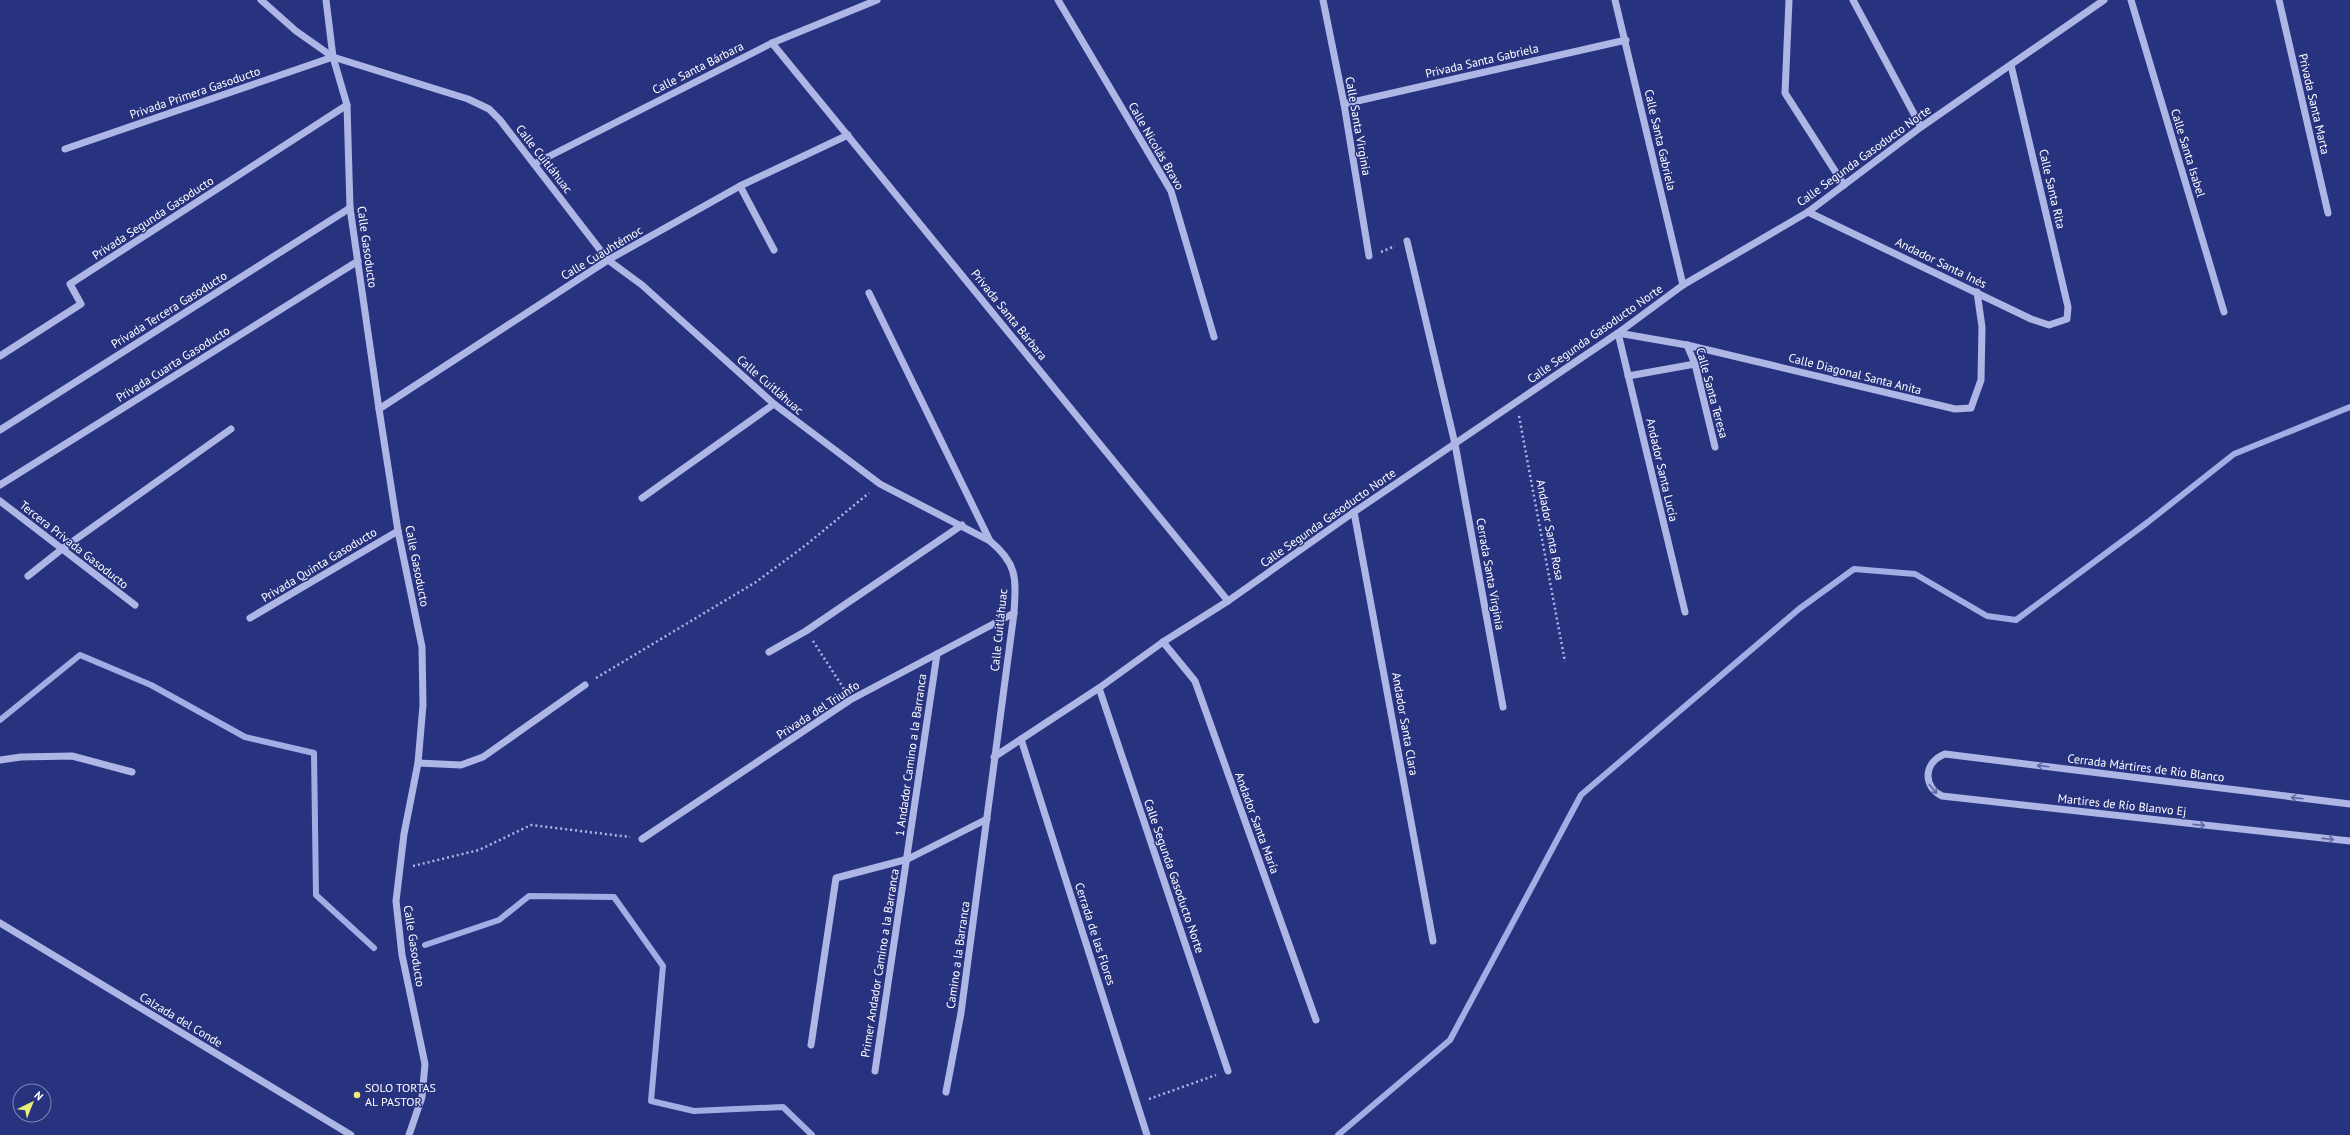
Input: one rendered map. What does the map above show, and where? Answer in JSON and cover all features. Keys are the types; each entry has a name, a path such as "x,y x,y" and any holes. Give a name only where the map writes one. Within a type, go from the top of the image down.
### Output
{"street":[{"path":"261,0 296,30 333,57"},
{"name":"Calle Gasoducto","path":"326,0 333,57 347,105 350,208 379,409 398,531 422,647 423,705 418,763 398,869 396,901 402,955 425,1064 422,1098 409,1135"},
{"name":"Calle Santa Bárbara","path":"534,164 772,43 877,0"},
{"name":"Calle Nicolás Bravo","path":"1058,0 1171,191 1214,337"},
{"name":"Calle Santa Virginia","path":"1323,0 1344,104 1369,256"},
{"name":"Calle Santa Gabriela","path":"1615,0 1626,40 1683,285"},
{"path":"1789,0 1785,93 1844,185"},
{"path":"1853,0 1921,127"},
{"name":"Calle Segunda Gasoducto Norte","path":"994,757 1099,688 1163,642 1228,601 1354,512 1618,333 1683,285 1808,212 1921,127 2104,0"},
{"name":"Calle Santa Isabel","path":"2130,0 2224,312"},
{"name":"Privada Santa Marta","path":"2279,0 2328,213"},
{"name":"Privada Santa Gabriela","path":"1344,104 1626,40"},
{"name":"Privada Santa Bárbara","path":"772,43 1228,601"},
{"name":"Privada Primera Gasoducto","path":"65,149 333,57"},
{"name":"Calle Cuitláhuac","path":"333,57 468,98 489,110 500,120 608,260 642,285 774,404 880,484 962,525 990,541 1003,552 1012,564 1016,580 1014,613 987,819"},
{"name":"Calle Santa Rita","path":"2011,65 2068,307 2066,319"},
{"name":"Privada Segunda Gasoducto","path":"0,356 81,304 70,284 347,105"},
{"name":"Calle Cuauhtémoc","path":"379,409 608,260 740,186 848,135"},
{"path":"740,186 774,250"},
{"name":"Privada Tercera Gasoducto","path":"0,430 350,208"},
{"name":"Andador Santa Inés","path":"1808,212 2031,319 2049,325 2066,319"},
{"path":"1407,242 1455,444"},
{"name":"Privada Cuarta Gasoducto","path":"0,485 358,261"},
{"name":"Calle Diagonal Santa Anita","path":"1618,333 1687,345 1955,409 1971,408 1981,380 1982,327 1977,292"},
{"path":"869,293 990,541"},
{"name":"Andador Santa Lucía","path":"1618,333 1685,612"},
{"name":"Calle Santa Teresa","path":"1687,345 1695,364 1715,447"},
{"path":"1628,376 1695,364"},
{"path":"642,498 774,404"},
{"path":"28,576 62,549 231,428"},
{"name":"Cerrada Santa Virginia","path":"1455,444 1503,707"},
{"name":"Tercera Privada Gasoducto","path":"1,503 135,605"},
{"name":"Andador Santa Clara","path":"1354,512 1433,941"},
{"path":"769,652 806,631 962,525"},
{"name":"Privada Quinta Gasoducto","path":"250,618 398,531"},
{"name":"Privada del Triunfo","path":"642,839 850,700 1014,613"},
{"name":"Andador Santa María","path":"1163,642 1195,681 1316,1020"},
{"name":"1 Andador Camino a la Barranca","path":"908,859 937,654"},
{"path":"418,763 461,765 483,757 535,722 585,685"},
{"name":"Calle Segunda Gasoducto Norte","path":"1099,688 1228,1071"},
{"name":"Cerrada de las Flores","path":"1021,739 1147,1135"},
{"name":"Cerrada Mártires de Río Blanco","path":"1939,756 1945,754 2350,804"},
{"path":"0,760 22,757 72,756 132,772"},
{"name":"Martires de Río Blanvo Ej","path":"1939,756 1931,763 1927,775 1932,790 1942,796 2350,841"},
{"path":"811,1045 836,878 908,859 987,819"},
{"name":"Camino a la Barranca","path":"946,1092 961,1013 987,819"},
{"name":"Primer Andador Camino a la Barranca","path":"874,1071 908,859"},
{"name":"Calzada del Conde","path":"0,923 351,1135"}],"path":[{"path":"1369,256 1407,242"},
{"name":"Andador Santa Rosa","path":"1516,402 1565,662"},
{"path":"585,685 756,582 806,545 880,484"},
{"path":"806,631 850,700"},
{"path":"398,869 479,850 531,824 642,839"},
{"path":"1137,1103 1228,1071"}],"waterway":[{"path":"1338,1135 1450,1040 1581,795 1799,609 1854,569 1915,574 1987,616 2016,620 2148,522 2234,454 2350,407"},
{"path":"0,720 80,655 151,685 245,737 314,753 316,895 374,948"},
{"path":"425,945 499,920 529,896 614,897 663,966 651,1101 694,1111 783,1107 812,1135"}],"place":[{"name":"SOLO TORTAS AL PASTOR","path":"357,1095"}]}
